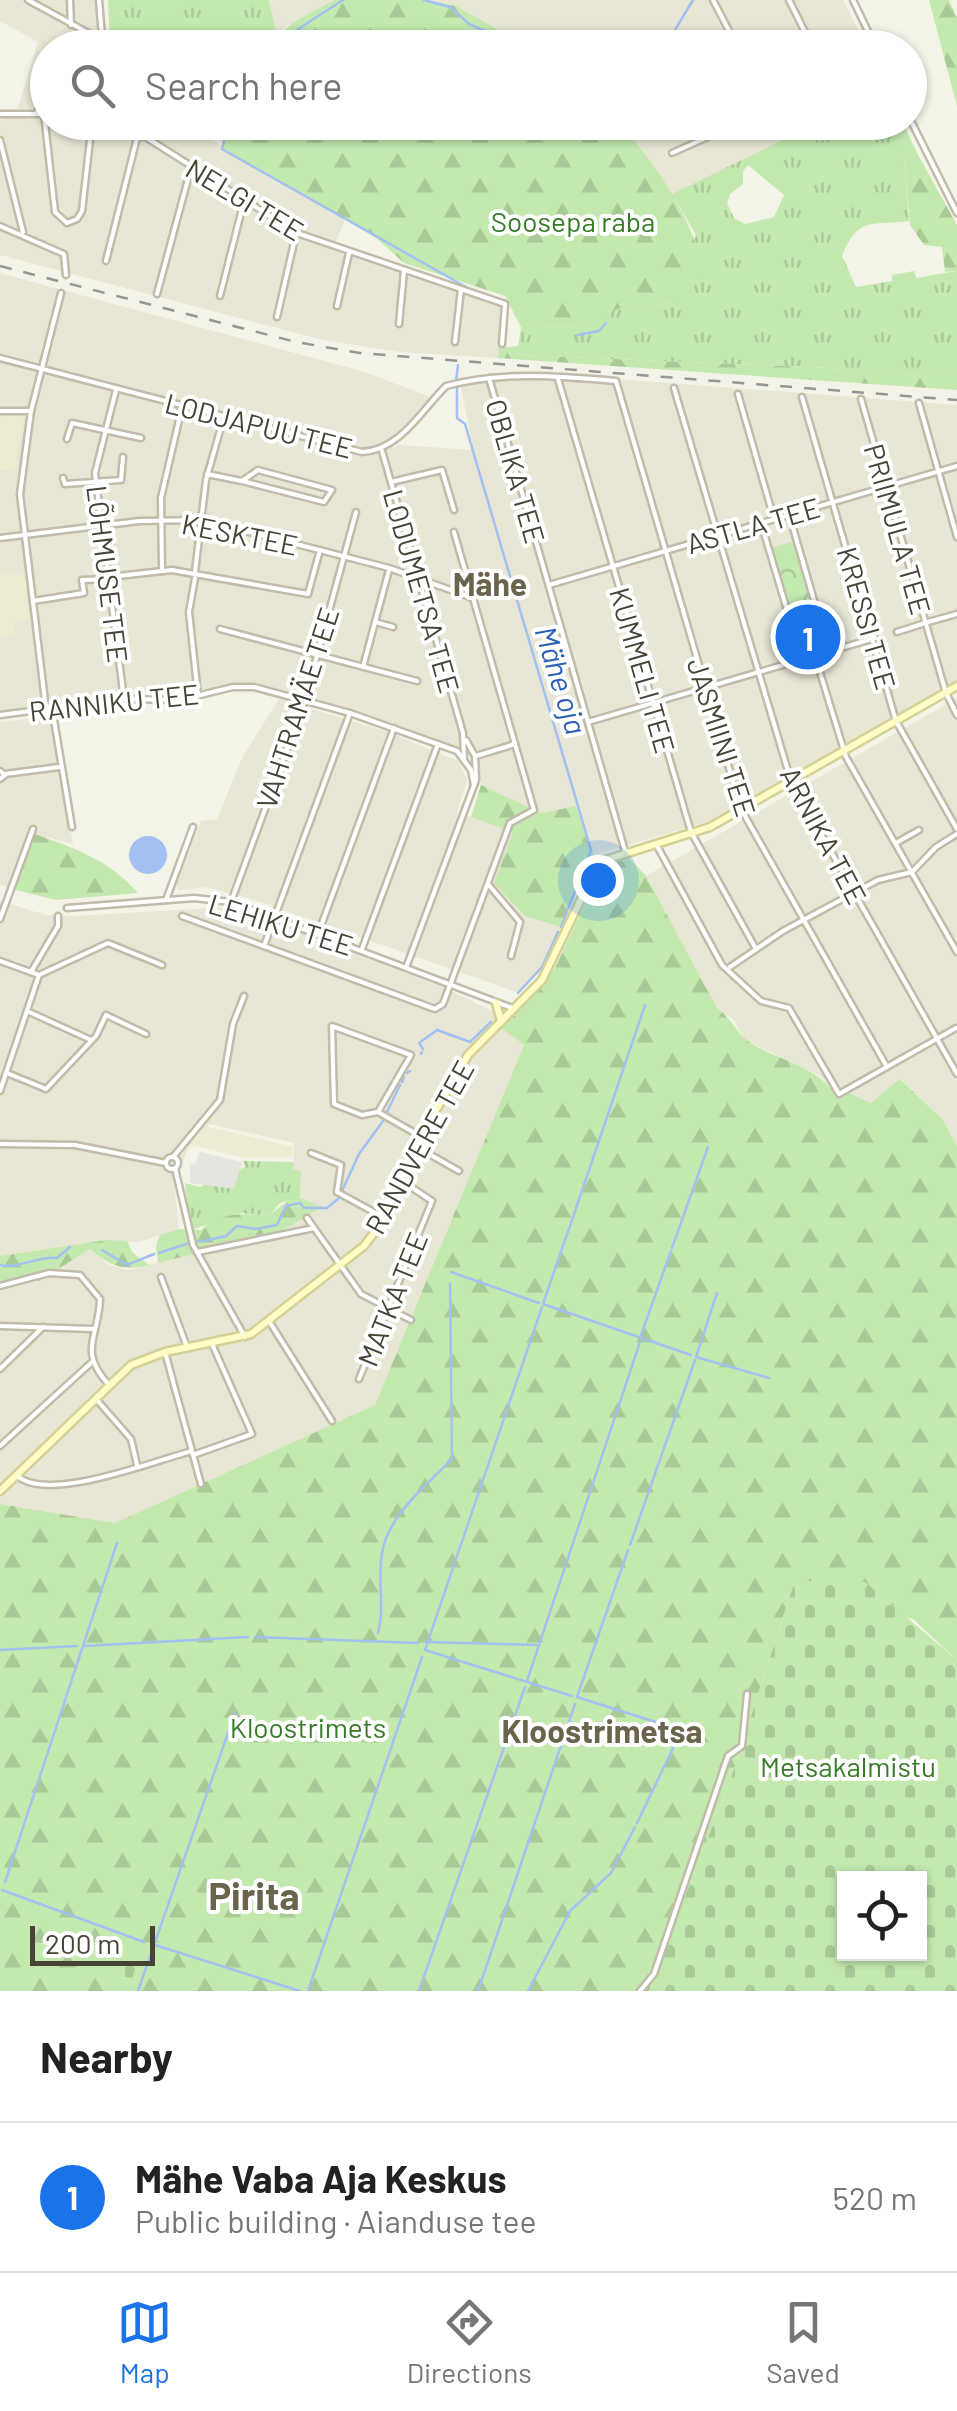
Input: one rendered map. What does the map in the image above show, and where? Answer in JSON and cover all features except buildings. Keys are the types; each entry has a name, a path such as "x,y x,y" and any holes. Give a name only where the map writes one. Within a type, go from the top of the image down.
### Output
{"main road":[{"name":"RANDVERE TEE","path":"0,1491 131,1365 165,1352 245,1337 364,1246 384,1216 420,1136 468,1055 550,968 592,871 606,857 692,836 957,686"},
{"path":"496,1002 501,1022"}],"street":[{"path":"28,0 79,30"},
{"path":"70,0 71,25"},
{"path":"99,0 102,30"},
{"path":"713,0 729,30"},
{"path":"790,0 803,30"},
{"path":"853,0 867,30"},
{"path":"0,114 30,114"},
{"path":"0,140 23,232"},
{"path":"48,140 55,212 67,223 77,219 82,211 90,140"},
{"path":"106,260 136,140"},
{"name":"NELGI TEE","path":"147,140 296,232 504,304 502,344"},
{"path":"672,154 702,140"},
{"path":"920,140 957,213"},
{"path":"157,294 191,168"},
{"path":"220,296 244,201"},
{"path":"0,226 23,232 64,254 66,275"},
{"path":"277,317 296,232"},
{"path":"337,306 349,252"},
{"path":"399,324 404,271"},
{"path":"455,342 461,290"},
{"path":"62,293 31,411 20,494 49,709 72,828"},
{"name":"LODJAPUU TEE","path":"0,358 357,451 382,450 406,431 446,386 515,374 616,382"},
{"name":"OBLIKA TEE","path":"489,378 626,852"},
{"name":"KUMMELI TEE","path":"558,379 692,836 756,949"},
{"name":"JASMIINI TEE","path":"616,382 742,809 887,1067"},
{"name":"ARNIKA TEE","path":"674,388 791,782 957,1074"},
{"name":"LÕHMUSE TEE","path":"116,390 96,482 124,700"},
{"path":"738,394 774,518"},
{"name":"KRESSI TEE","path":"802,396 896,721 957,831"},
{"name":"PRIIMULA TEE","path":"860,399 946,693 957,715"},
{"path":"919,403 957,537"},
{"path":"162,570 161,498 182,407"},
{"path":"0,411 31,411"},
{"path":"198,695 188,612 207,474 224,418"},
{"path":"68,439 72,423 141,438"},
{"name":"LODUMETSA TEE","path":"382,450 463,733"},
{"path":"63,478 65,484 120,480 124,457"},
{"name":"ASTLA TEE","path":"549,585 957,466"},
{"path":"207,474 319,501 327,500 332,490 258,470 242,481"},
{"path":"391,482 442,470 454,510"},
{"name":"VAHTRAMÄE TEE","path":"231,902 305,700 356,512"},
{"path":"789,514 828,652"},
{"name":"KESKTEE","path":"0,538 161,520 200,520 389,568 473,598"},
{"path":"761,523 802,660"},
{"path":"182,916 436,1009 444,1004 510,823 534,810 454,532"},
{"path":"34,600 84,593 82,580 162,570 308,594 320,550"},
{"path":"363,667 389,568"},
{"path":"897,632 957,614"},
{"path":"375,622 393,627"},
{"path":"220,630 417,681"},
{"path":"588,722 874,638"},
{"path":"815,656 844,751 957,952"},
{"name":"RANNIKU TEE","path":"0,716 124,700 169,702 254,687 350,712 469,757"},
{"path":"264,946 350,712"},
{"path":"318,934 394,728"},
{"path":"463,733 474,785"},
{"path":"407,965 474,785 463,733"},
{"path":"362,949 438,744"},
{"path":"469,757 515,744"},
{"path":"458,751 465,745"},
{"path":"0,779 3,772 59,767"},
{"path":"166,900 192,827"},
{"path":"0,919 33,830"},
{"path":"896,843 919,830"},
{"path":"730,967 804,920 878,880 892,880 912,872 957,831"},
{"path":"656,844 722,964 730,967 761,1001 789,1008 839,1094 956,1028"},
{"path":"488,883 520,922 511,956"},
{"path":"0,892 8,896"},
{"name":"LEHIKU TEE","path":"67,908 166,900 231,902 488,996 512,1011"},
{"path":"31,972 58,926 58,916"},
{"path":"0,1091 39,976 108,944 162,965"},
{"path":"0,961 39,976"},
{"path":"166,1163 220,1100 233,1024 244,996"},
{"name":"LEHIKU TEE","path":"488,996 512,1011"},
{"path":"26,1011 91,1040"},
{"path":"7,1073 46,1088 91,1040 106,1015 146,1034"},
{"path":"378,1112 411,1055 332,1026 334,1104 362,1114 378,1112 420,1136"},
{"path":"0,1144 74,1145 175,1168"},
{"path":"415,1146 458,1172"},
{"path":"311,1153 340,1165 337,1192 384,1216"},
{"path":"173,1158 178,1162 175,1168 189,1234 245,1337"},
{"name":"MATKA TEE","path":"360,1379 432,1200 399,1179"},
{"path":"307,1218 361,1294 411,1320"},
{"path":"198,1252 314,1228"},
{"path":"0,1286 49,1273 80,1275 100,1298 92,1329 92,1362 109,1385"},
{"path":"161,1277 188,1348"},
{"path":"269,1321 332,1421"},
{"path":"0,1326 92,1329"},
{"path":"0,1369 43,1327"},
{"path":"16,1475 24,1482 56,1488 252,1434 212,1344"},
{"path":"165,1352 200,1484"},
{"path":"0,1446 92,1362"},
{"path":"96,1399 131,1439 137,1465"},
{"path":"640,1991 654,1974 728,1756 742,1746 748,1694"}],"shaded area":[{"path":"0,0 96,0 98,30 30,30 30,38 0,21"},
{"path":"269,0 334,0 280,30 276,30"},
{"path":"428,0 843,0 858,30 499,30 456,6"},
{"path":"30,68 30,140 212,140 345,220 332,250 504,306 498,358 399,352 319,339 0,255 0,120 15,117"},
{"path":"632,140 782,140 672,194"},
{"path":"0,273 365,372 430,397 389,449 399,445 473,450 461,387 512,371 957,405 957,681 713,820 594,855 576,806 541,813 481,785 475,748 454,746 360,711 257,685 237,684 170,696 169,690 0,712"},
{"path":"25,412 15,470 0,470 0,417"},
{"path":"24,572 30,619 16,621 14,636 0,636 0,575"},
{"path":"957,698 957,1146 943,1120 901,1079 871,1103 849,1093 839,1099 821,1076 745,1040 733,1019 717,1009 646,876"},
{"path":"279,699 388,732 458,761 467,780 457,812 513,832 525,916 561,927 541,970 519,993 248,898 207,887 178,890 176,885 201,821 217,819 243,756"},
{"path":"49,716 73,844 34,834 8,888 0,885 0,722"},
{"path":"0,901 46,915 73,916 231,907 437,985 495,1012 501,1028 524,1045 375,1405 115,1523 0,1504 0,1289 39,1281 90,1249 109,1265 128,1270 280,1232 321,1207 300,1197 301,1171 293,1169 294,1143 209,1124 188,1148 174,1186 179,1229 139,1242 106,1240 0,1256"},
{"path":"205,1126 293,1147 292,1157 244,1158 189,1144"},
{"path":"200,1152 242,1162 234,1189 190,1183 190,1164 195,1164"}],"green space":[{"path":"108,0 269,0 276,30 109,30"},
{"path":"334,0 428,0 456,6 499,30 285,30"},
{"path":"929,0 949,0 957,17 957,106"},
{"name":"Soosepa raba","path":"225,140 633,140 671,192 691,231 705,272 674,303 617,309 597,326 521,327 505,296 404,263 375,237 223,148"},
{"path":"782,140 911,140 917,153 904,158 909,221 861,228 842,256 856,287 892,281 892,275 914,271 916,278 957,271 957,368 911,376 832,368 517,355 521,327 596,326 616,309 674,303 696,235 672,194","holes":["748,165 784,195 774,217 745,224 734,218 727,203 730,194 743,184 743,171"]},
{"path":"917,153 957,225 957,271 945,272 942,247 924,245 910,225 904,158"},
{"path":"518,346 518,355 832,368 911,376 957,368 957,390 498,358 499,348"},
{"path":"795,541 820,628 797,635 771,548"},
{"path":"481,785 541,813 576,806 594,855 561,927 525,916 494,883 513,832 471,817"},
{"path":"35,834 103,863 138,893 56,900 8,888"},
{"name":"Kloostrimets","path":"627,856 646,876 717,1008 749,1042 810,1071 839,1099 849,1093 871,1103 900,1079 943,1120 957,1146 957,1660 913,1619 794,1583 731,1778 649,1991 0,1991 0,1504 115,1523 375,1405 524,1045 501,1028 554,970 603,866"},
{"path":"243,1161 294,1162 293,1169 301,1171 300,1197 280,1203 269,1216 241,1213 191,1230 185,1183 200,1187 245,1167"},
{"path":"294,1195 322,1207 280,1232 158,1263 156,1246 160,1235 179,1229 201,1230 233,1215 269,1216"},
{"path":"106,1240 127,1241 133,1253 149,1265 118,1266 90,1249 39,1281 0,1282 0,1256"},
{"name":"Metsakalmistu","path":"824,1579 865,1582 957,1660 957,1991 649,1991 731,1778 794,1583"},
{"path":"113,1938 143,1948 132,1979 103,1970"}],"water":[{"path":"148,836 161,842 167,855 161,868 148,874 135,868 129,855 135,842"}],"waterway":[{"name":"Mähe oja","path":"297,30 343,0"},
{"name":"Mähe oja","path":"424,0 450,7 482,30"},
{"name":"Mähe oja","path":"675,30 693,0"},
{"name":"Mähe oja","path":"224,140 222,149 466,287"},
{"path":"578,335 599,331 606,323"},
{"name":"Mähe oja","path":"456,381 458,365"},
{"name":"Mähe oja","path":"457,387 457,418 465,424 591,850 561,927"},
{"name":"Mähe oja","path":"518,993 542,967 558,932"},
{"path":"568,1232 645,1005"},
{"path":"423,1049 419,1043 437,1030 470,1042 491,1022"},
{"name":"Mähe oja","path":"402,1082 404,1077"},
{"name":"Mähe oja","path":"387,1112 400,1085"},
{"path":"342,1191 359,1154 383,1121"},
{"path":"672,1248 708,1147"},
{"name":"Mähe oja","path":"203,1241 226,1236 237,1226 256,1229 277,1225 286,1206 300,1203 304,1208 327,1208 339,1198"},
{"path":"567,1234 543,1304 691,1355"},
{"name":"Mähe oja","path":"194,1241 200,1241"},
{"path":"159,1253 189,1243"},
{"path":"0,1265 57,1258 70,1247"},
{"path":"102,1250 127,1265 154,1254"},
{"path":"640,1338 671,1251"},
{"path":"451,1272 539,1303"},
{"path":"378,1633 386,1539 400,1513 452,1459 450,1284"},
{"path":"717,1293 696,1357 769,1378"},
{"path":"542,1307 425,1650 572,1696"},
{"path":"527,1681 640,1342"},
{"path":"630,1545 695,1360"},
{"path":"5,1882 117,1543"},
{"path":"628,1550 577,1697 690,1733"},
{"path":"85,1646 248,1637"},
{"path":"255,1637 418,1643"},
{"path":"426,1642 538,1645"},
{"path":"0,1650 77,1646"},
{"path":"308,1991 422,1657"},
{"path":"419,1991 525,1687"},
{"path":"478,1991 575,1704"},
{"path":"138,1991 235,1713"},
{"path":"637,1823 676,1742"},
{"path":"528,1991 570,1911 611,1873 635,1827"},
{"path":"2,1890 144,1942"},
{"path":"155,1945 300,1991"}],"railway":[{"path":"0,266 296,342 360,353 957,400"}],"place":[{"name":"Mähe Vaba Aja Keskus","path":"808,637"}],"district":[{"name":"Mähe","path":"490,583"},
{"name":"Kloostrimetsa","path":"602,1730"},
{"name":"Pirita","path":"254,1895"}]}
